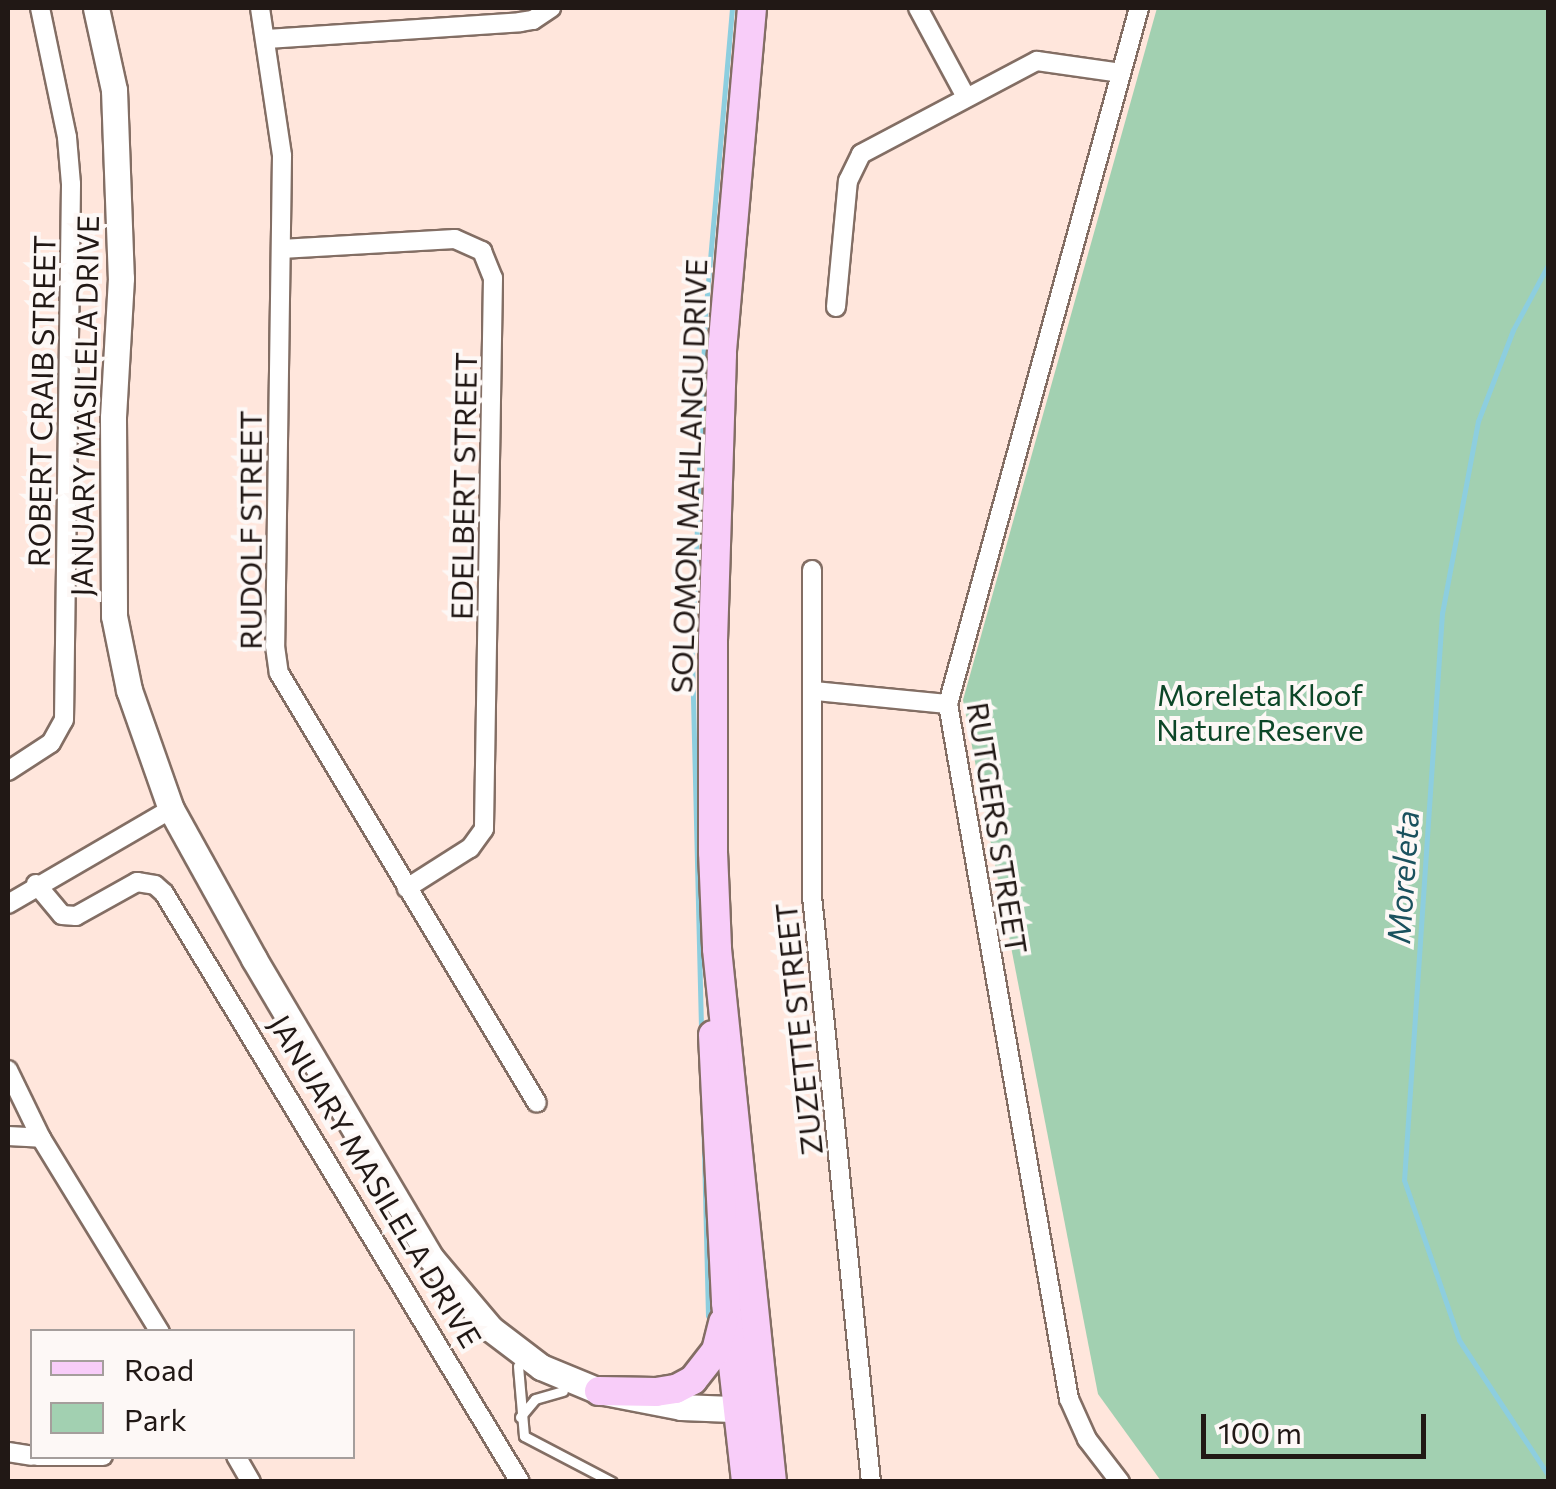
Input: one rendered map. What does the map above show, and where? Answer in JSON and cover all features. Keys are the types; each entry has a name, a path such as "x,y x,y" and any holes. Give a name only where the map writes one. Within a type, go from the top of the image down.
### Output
{"main road":[{"name":"JANUARY MASILELA DRIVE","path":"96,8 114,90 120,259 111,522 114,616 129,690 171,808 254,960 458,1308 518,1366 563,1391 647,1417 752,1417"},
{"name":"SOLOMON MAHLANGU DRIVE","path":"752,8 721,373 712,724 717,948 712,1044 726,1302 752,1417 772,1482"},
{"name":"SOLOMON MAHLANGU DRIVE","path":"717,948 731,1047 752,1417 746,1482"},
{"name":"JANUARY MASILELA DRIVE","path":"436,1266 491,1329 517,1351 598,1391 654,1404 752,1417"},
{"path":"598,1391 656,1392 676,1389 693,1380 716,1351 726,1302"}],"street":[{"name":"ROBERT CRAIB STREET","path":"8,772 51,743 64,720 72,184 68,137 40,8"},
{"name":"RUDOLF STREET","path":"260,8 281,133 275,658 286,688 537,1103"},
{"path":"267,39 520,22 533,20 551,8"},
{"path":"918,8 966,97"},
{"name":"RUTGERS STREET","path":"1120,1482 1087,1439 1069,1399 948,704 1139,8"},
{"path":"836,307 848,180 855,159 1037,62 1121,74"},
{"name":"EDELBERT STREET","path":"281,248 455,239 482,251 493,278 484,829 470,848 407,888"},
{"name":"ZUZETTE STREET","path":"812,570 812,896 871,1482"},
{"path":"815,692 948,704"},
{"path":"8,904 36,884 171,808"},
{"name":"JANUARY MASILELA DRIVE","path":"36,884 62,915 76,916 137,882 154,885 164,893 520,1482"},
{"path":"8,1070 41,1138 158,1329"},
{"path":"8,1136 41,1138"},
{"path":"238,1459 251,1482"}],"lane":[{"path":"518,1366 519,1420 531,1442 612,1482"},
{"path":"519,1420 535,1398 563,1391"}],"green space":[{"name":"Moreleta Kloof Nature Reserve","path":"1157,8 1548,8 1548,1481 1161,1481 1098,1394 963,700"}],"waterway":[{"path":"708,1316 692,656 705,317 732,8"},
{"name":"Moreleta","path":"1548,265 1513,330 1478,421 1442,613 1404,1180 1459,1340 1548,1475"}]}
